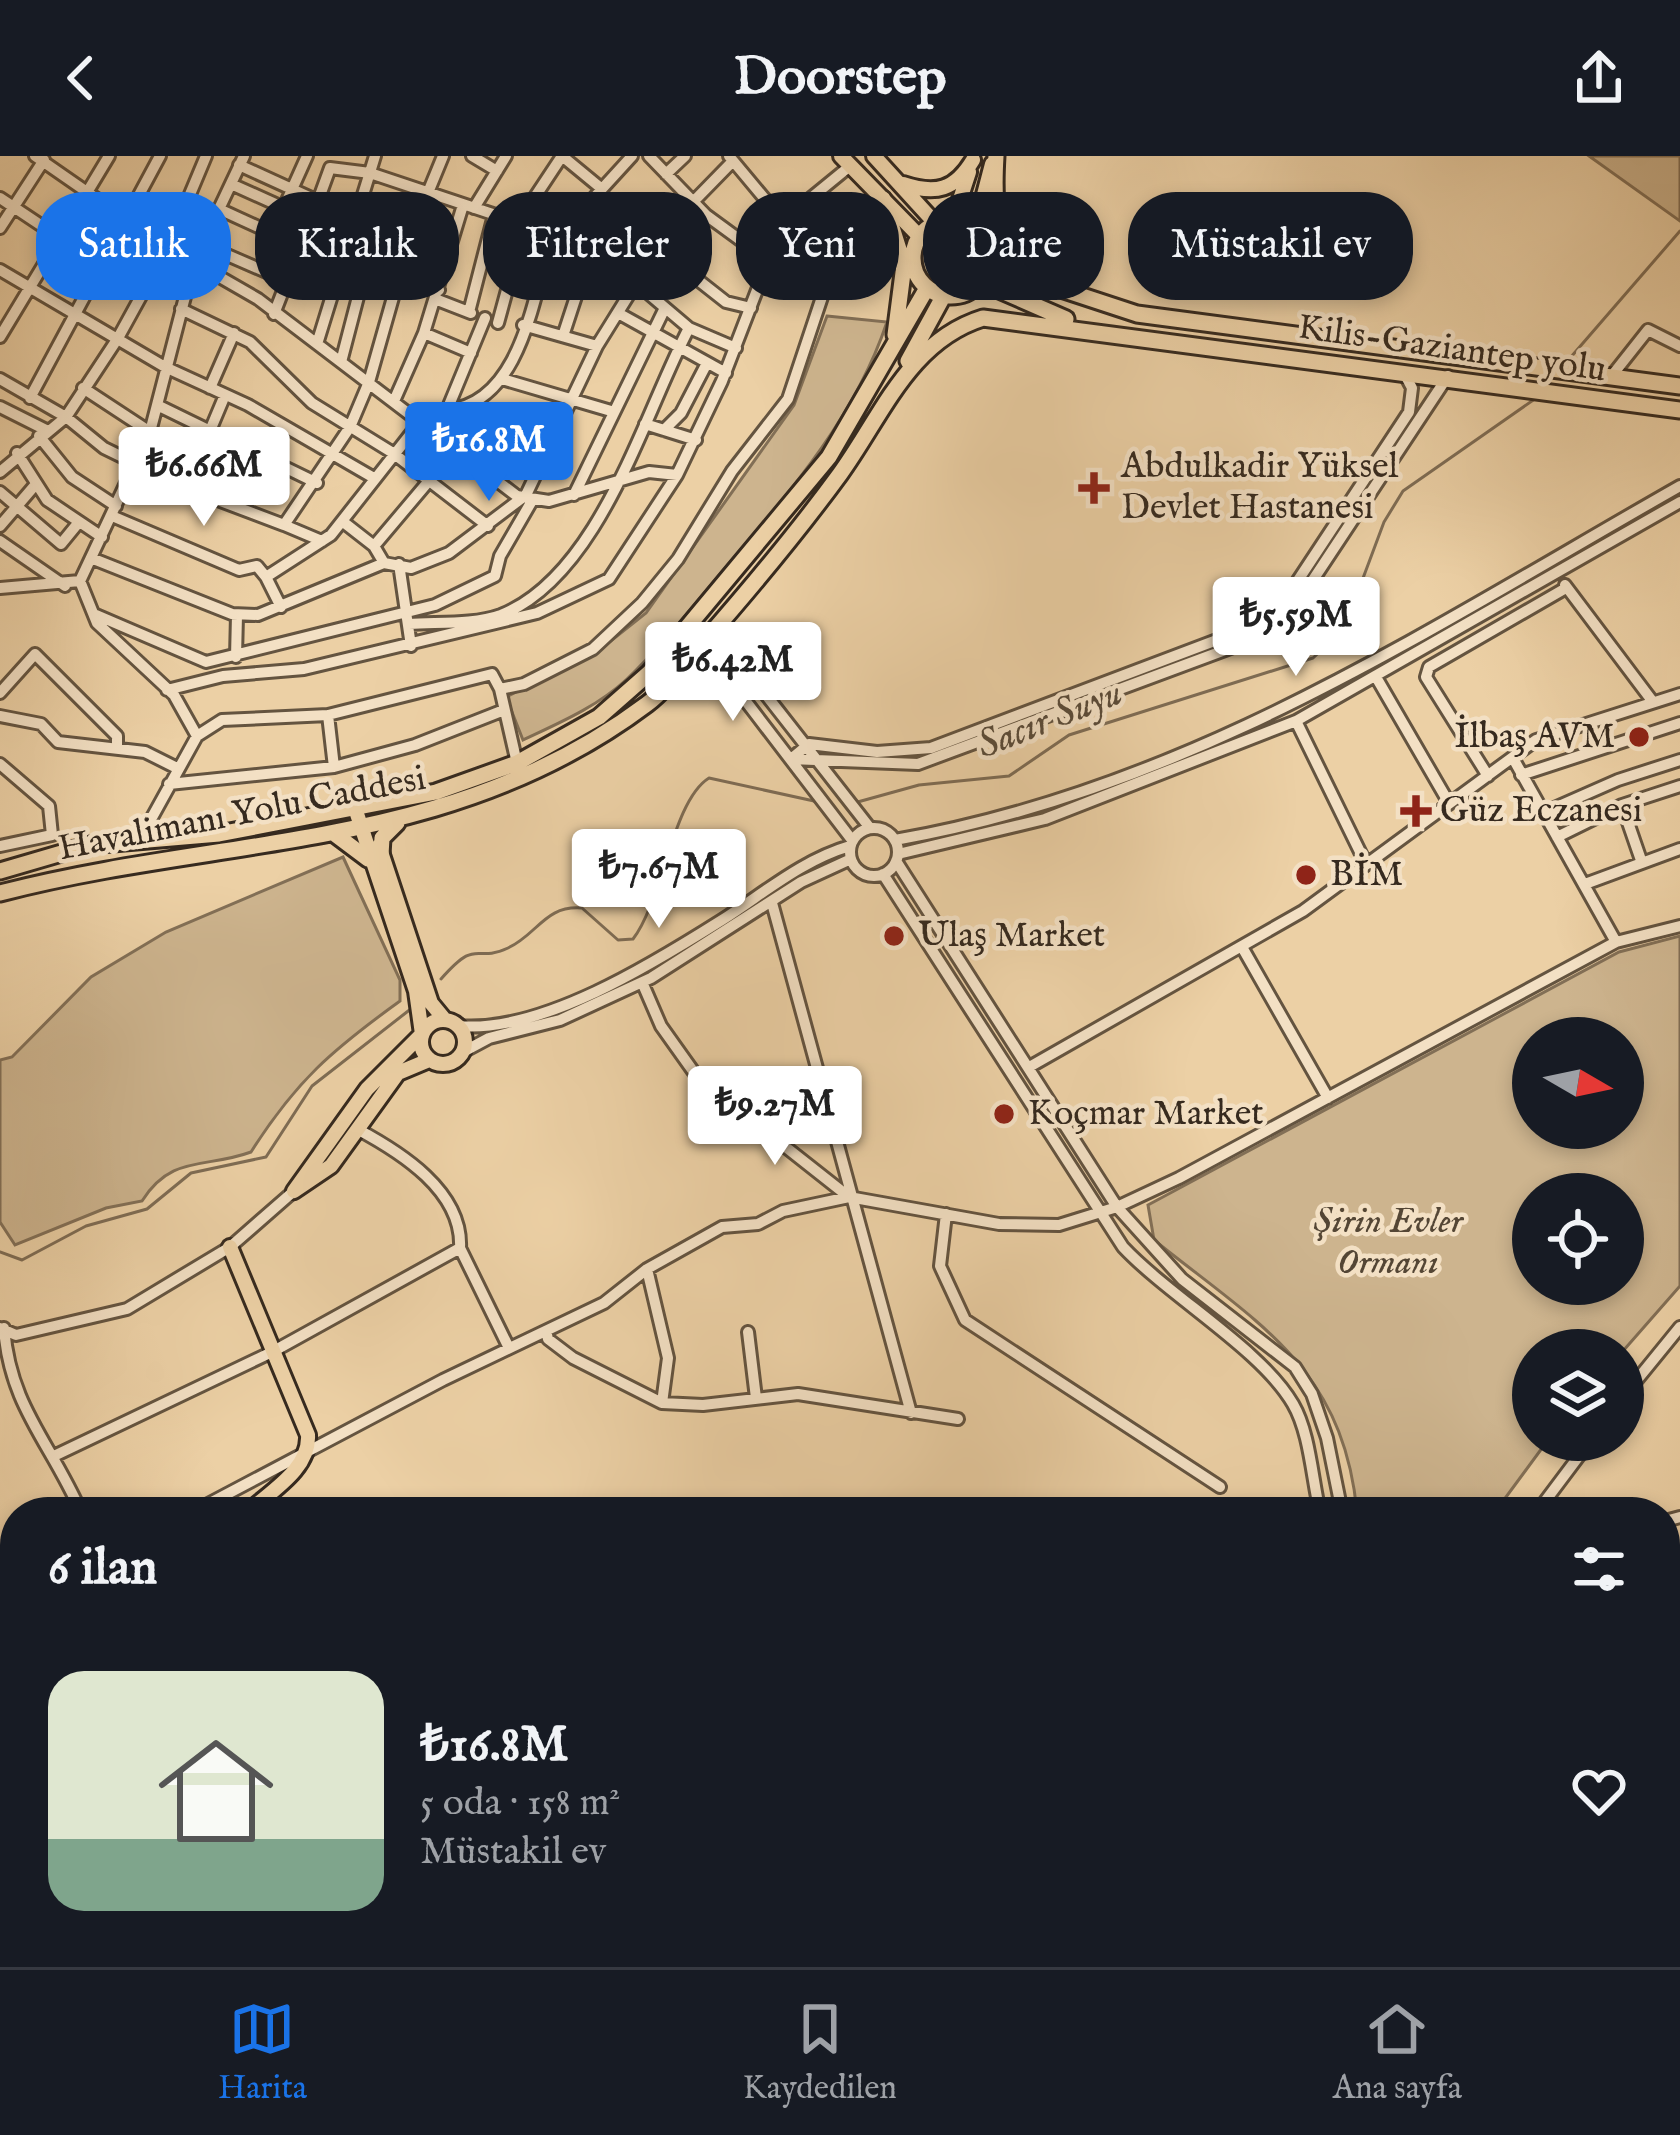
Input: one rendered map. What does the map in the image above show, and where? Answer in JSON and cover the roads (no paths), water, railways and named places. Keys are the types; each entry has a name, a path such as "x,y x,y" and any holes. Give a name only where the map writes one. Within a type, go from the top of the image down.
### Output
{"highway":[{"path":"994,192 996,156"},
{"path":"923,235 915,268 923,281"},
{"path":"885,365 903,299 904,265 899,249"},
{"name":"Havalimanı Yolu Caddesi","path":"0,872 88,845 363,810 436,792 517,763 599,717 650,673 829,457 923,295"},
{"path":"893,391 941,300"},
{"path":"1022,300 1083,327"},
{"name":"Kilis-Gaziantep yolu","path":"1084,300 1137,314 1680,386"},
{"name":"Kilis-Gaziantep yolu","path":"893,391 926,350 953,330 1001,317 1680,410"},
{"name":"Havalimanı Yolu Caddesi","path":"0,893 87,872 397,823 550,766 652,700 841,472 893,391"},
{"path":"336,835 375,857 382,838 397,823"}],"main road":[{"path":"875,156 923,204"},
{"path":"986,192 996,156"},
{"path":"898,183 934,191 951,187 974,158"},
{"path":"959,192 974,158"},
{"path":"846,161 876,192"},
{"path":"899,215 920,237"},
{"path":"363,810 416,991 421,1048 429,1060"},
{"path":"295,1190 331,1166 398,1073 429,1060 450,1063 461,1053 464,1039 431,1003 375,857"},
{"path":"295,1190 367,1088 431,1023 451,1023"},
{"path":"230,1247 308,1435 309,1449 300,1465 265,1497"}],"street":[{"path":"0,228 42,158 86,191 109,156"},
{"path":"141,192 160,156"},
{"path":"191,192 206,156"},
{"path":"289,192 307,156"},
{"path":"365,192 375,156"},
{"path":"430,192 443,156"},
{"path":"472,156 496,170"},
{"path":"459,232 468,206 506,156"},
{"path":"541,192 562,156 602,189"},
{"path":"599,192 632,156"},
{"path":"649,156 683,192"},
{"path":"666,174 685,156"},
{"path":"227,192 242,158 293,192"},
{"path":"702,192 731,159 760,192"},
{"path":"813,192 846,161"},
{"path":"321,192 330,168 370,173 423,192"},
{"path":"231,184 255,195"},
{"path":"0,198 36,223"},
{"path":"459,203 483,211"},
{"path":"469,312 483,258"},
{"path":"0,270 165,367 225,394 374,478"},
{"path":"2,328 36,273"},
{"path":"231,286 394,400 517,496 574,496 649,472 677,475"},
{"path":"712,291 726,302 751,308"},
{"path":"30,398 84,300"},
{"path":"0,472 17,453 66,417 139,300"},
{"path":"0,588 65,586 80,581 150,432 183,300"},
{"path":"274,314 280,300"},
{"path":"317,344 332,300"},
{"path":"341,362 357,300"},
{"path":"284,525 317,483 350,428 394,300"},
{"path":"394,400 435,300"},
{"path":"448,300 492,321 597,346"},
{"path":"434,433 498,300"},
{"path":"447,410 484,399 502,379 533,300"},
{"path":"563,336 575,300"},
{"path":"408,618 466,594 495,576 597,346 626,300"},
{"path":"655,300 689,328 736,347"},
{"path":"167,690 411,646 536,614 608,579 696,440 754,300"},
{"path":"500,689 524,684 593,649 642,603 788,399 821,300"},
{"path":"181,309 234,333 311,403 393,453 488,526"},
{"path":"574,496 611,411 664,310"},
{"path":"618,314 725,373"},
{"path":"92,613 206,662 236,657 281,639 408,618 496,617 551,583 619,482 689,328"},
{"path":"1604,378 1648,330 1680,346"},
{"path":"210,388 234,333"},
{"path":"424,333 471,353"},
{"path":"664,430 681,413 706,364"},
{"path":"790,759 809,744 877,752 931,748 1234,635 1272,612 1409,412 1412,388 1402,371"},
{"path":"790,759 903,766 939,757 1252,640 1297,603 1448,376"},
{"path":"0,379 134,463 322,542"},
{"path":"502,379 611,411"},
{"path":"83,388 150,432"},
{"path":"186,488 225,394"},
{"path":"157,405 317,483"},
{"path":"0,407 44,434 72,477 114,511 238,570 256,566 281,607"},
{"path":"266,577 322,542 420,422"},
{"path":"645,424 696,440"},
{"path":"17,453 36,484 102,537"},
{"path":"374,546 428,482"},
{"path":"0,526 36,484"},
{"path":"895,840 1021,814 1288,710 1680,486"},
{"path":"0,492 61,544 79,522"},
{"path":"91,558 238,615 281,607 384,563 411,568 449,553 530,497"},
{"path":"883,874 897,857 1045,819 1296,721 1680,502"},
{"path":"342,520 374,546 384,563"},
{"path":"0,541 65,586"},
{"path":"399,564 411,646"},
{"path":"1560,571 1566,588 1653,702"},
{"path":"80,581 92,613 167,690 197,736"},
{"path":"1292,589 1309,586"},
{"path":"1488,776 1426,677 1429,667 1566,588"},
{"path":"1292,589 1297,603"},
{"path":"528,601 536,614"},
{"path":"236,657 238,615"},
{"path":"722,621 734,654 822,760 870,828 884,830 895,840 897,857 1118,1207 1182,1279 1294,1367 1312,1394 1339,1497"},
{"path":"0,693 34,654 117,736 117,749"},
{"path":"686,662 699,661 725,674 834,816 860,872 883,874"},
{"path":"139,841 197,736 222,720 328,716 492,674 500,689 517,763"},
{"path":"1376,677 1449,802"},
{"path":"1031,1066 1242,947 1366,865 1537,740 1680,694"},
{"path":"169,784 334,766 415,745 504,710"},
{"path":"0,716 41,724 58,742 145,752 177,768"},
{"path":"328,716 334,766"},
{"path":"1296,721 1366,865"},
{"path":"1521,775 1680,723"},
{"path":"1514,760 1616,942"},
{"path":"1543,813 1618,780 1680,760"},
{"path":"843,790 862,763"},
{"path":"0,764 49,806 52,835 0,846"},
{"path":"1557,837 1622,806 1680,786"},
{"path":"1622,806 1642,863"},
{"path":"461,1053 489,1038 560,1020 642,982 772,903 851,849 870,828"},
{"path":"451,1023 494,1024 562,1005 667,953 783,878 851,849"},
{"path":"1585,884 1680,849"},
{"path":"883,874 1101,1212 1152,1278 1285,1393 1295,1407 1316,1497"},
{"path":"772,903 810,1027 849,1197 910,1413"},
{"path":"221,1497 604,1304 647,1269 722,1227 758,1224 784,1211 849,1197 999,1224 1059,1225 1118,1207 1616,942 1680,926"},
{"path":"1242,947 1328,1097"},
{"path":"642,982 661,1026 698,1078 849,1197"},
{"path":"357,1129 424,1172 440,1194 460,1248 509,1348"},
{"path":"2,1328 16,1335 127,1309 230,1247 295,1190"},
{"path":"946,1214 940,1266 965,1320 1220,1487"},
{"path":"56,1455 272,1352 460,1248"},
{"path":"647,1269 668,1358 662,1403"},
{"path":"2,1328 12,1385 31,1423 56,1455 74,1497"},
{"path":"1644,1371 1680,1328"},
{"path":"547,1331 548,1339 573,1358 662,1403 703,1405 798,1394 958,1419"},
{"path":"748,1332 757,1398"},
{"path":"1548,1497 1576,1461"}],"waterway":[{"name":"Sacır Suyu","path":"1564,365 1680,231"},
{"name":"Sacır Suyu","path":"854,803 919,785 1009,776 1069,735 1313,658 1344,629 1384,522 1403,491 1539,396"},
{"name":"Sacır Suyu","path":"441,979 463,958 508,948 550,916 569,908 582,908 618,940 633,939 686,807 709,778 814,801"},
{"name":"Sacır Suyu","path":"0,1252 22,1260 86,1226 147,1209 191,1173 266,1157 312,1086 412,1008"}],"place":[{"name":"Abdulkadir Yüksel Devlet Hastanesi","path":"1094,488"},
{"name":"İlbaş AVM","path":"1639,737"},
{"name":"Güz Eczanesi","path":"1416,811"},
{"name":"BİM","path":"1306,875"},
{"name":"Ulaş Market","path":"894,936"},
{"name":"Koçmar Market","path":"1004,1114"}],"park label":[{"name":"Şirin Evler Ormanı","path":"1388,1242"}]}
